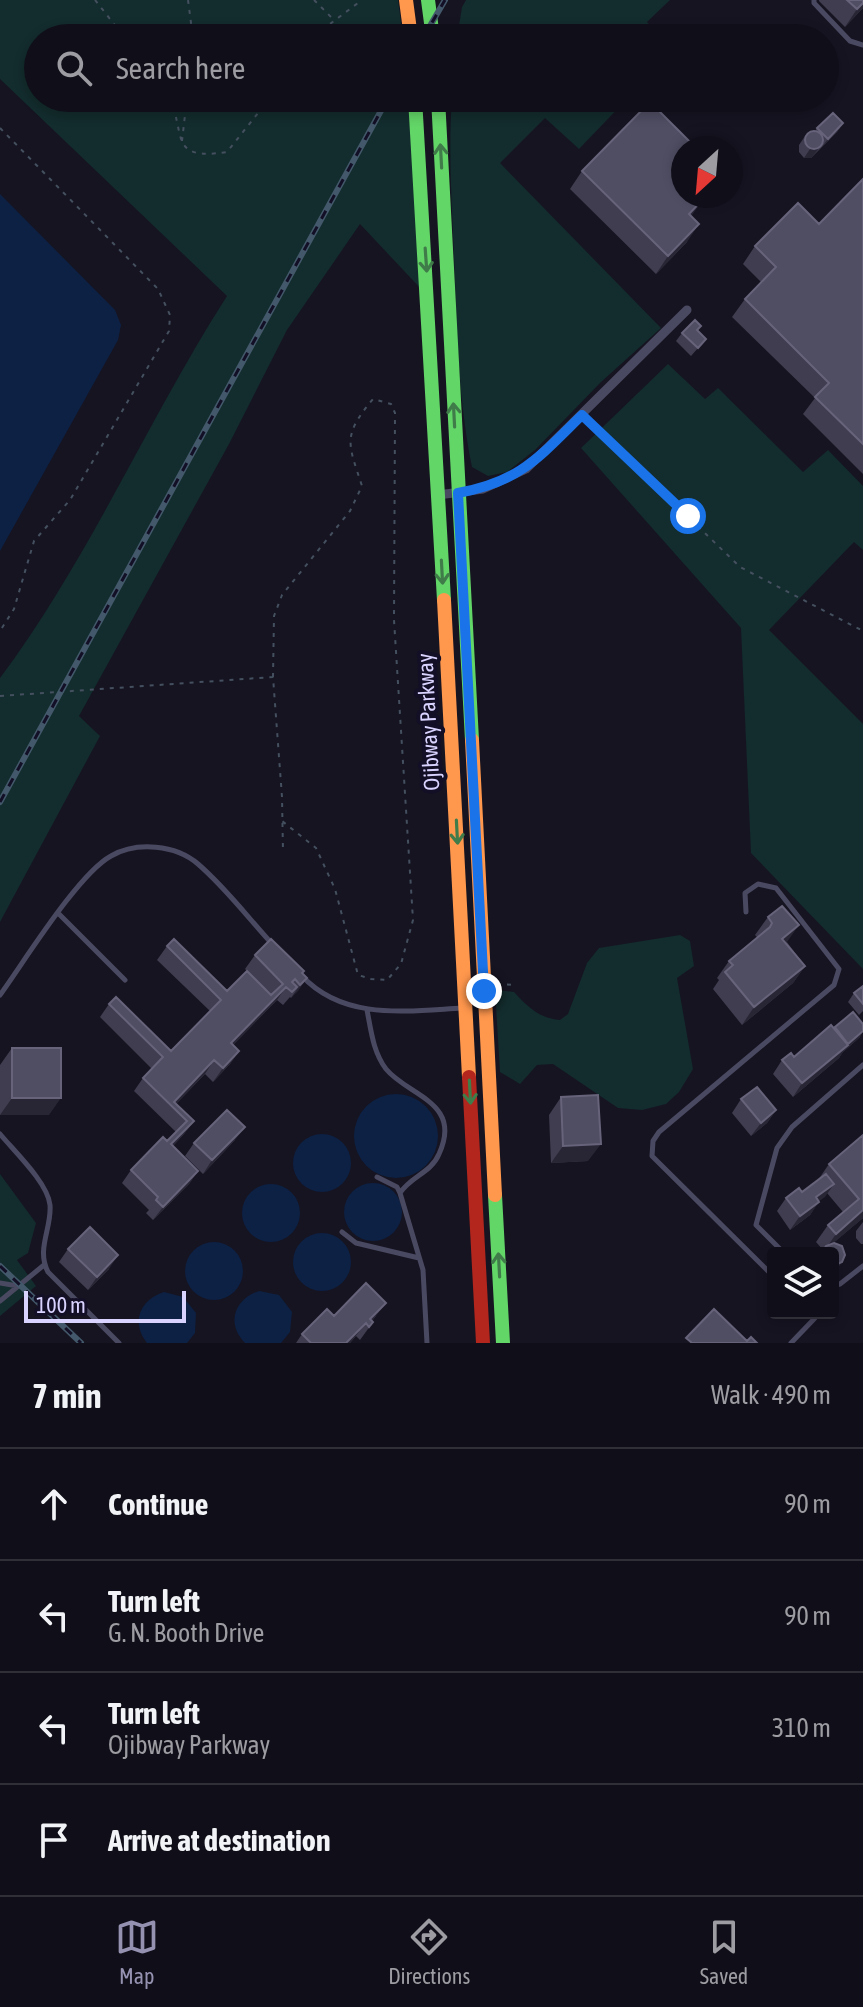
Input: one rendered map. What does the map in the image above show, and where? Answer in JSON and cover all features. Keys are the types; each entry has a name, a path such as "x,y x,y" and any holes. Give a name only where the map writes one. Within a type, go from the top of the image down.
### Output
{"main road":[{"path":"406,0 409,24"},
{"path":"428,0 431,24"},
{"name":"Ojibway Parkway","path":"416,112 483,1343"},
{"name":"Ojibway Parkway","path":"439,112 503,1343"}],"street":[{"path":"438,495 498,484 526,469 687,310"}],"lane":[{"path":"814,0 834,24"},
{"path":"839,29 850,41 863,45"},
{"path":"0,995 82,881 110,856 128,849 151,847 174,850 197,863 282,954"},
{"path":"746,912 745,893 758,884 776,888 839,969 834,985 659,1132 653,1141 652,1156 767,1270"},
{"path":"59,914 125,980"},
{"path":"292,965 313,988 328,997 367,1010 466,1003 484,987"},
{"path":"367,1010 374,1047 386,1069 396,1079 432,1101 443,1125 444,1139 433,1165 400,1193"},
{"path":"778,1247 756,1225 777,1148 792,1127 863,1065"},
{"path":"0,1134 45,1189 50,1201 43,1247 44,1265 119,1343"},
{"path":"475,1179 494,1173"},
{"path":"377,1177 397,1187 420,1259 427,1343"},
{"path":"342,1232 356,1243 420,1259"},
{"path":"0,1301 44,1265"},
{"path":"839,1284 863,1266"},
{"path":"0,1283 19,1286"},
{"path":"791,1343 814,1319"}],"path":[{"path":"95,0 114,24"},
{"path":"188,0 191,24"},
{"path":"314,0 334,21"},
{"path":"331,24 362,0"},
{"path":"175,112 178,138 190,150 207,155 227,152 259,112"},
{"path":"182,142 185,112"},
{"path":"0,128 158,289 170,315 169,331 156,356 70,500 34,541 27,556 14,609 0,631"},
{"path":"282,821 316,848 335,889 358,975 387,980 401,964 413,920 394,620 395,413 391,404 373,399 354,421 349,446 362,486 350,511 282,595 274,616 273,677 283,852"},
{"path":"582,415 740,567 863,631"},
{"path":"0,696 273,677"},
{"path":"484,987 516,985"}],"green space":[{"path":"0,0 398,0 401,24 24,24 24,102 0,79"},
{"path":"466,0 670,0 647,22 649,24 459,24"},
{"path":"35,112 409,112 421,289 360,224 287,330 229,444 79,716 100,736 0,922 0,678 62,586 227,296"},
{"path":"451,112 615,112 579,149 545,118 500,163 661,328 601,382 535,450 507,472 488,476 472,467 461,389"},
{"path":"668,364 705,399 718,388 803,472 828,450 863,486 863,550 854,542 769,630 863,724 863,969 751,853 741,628 581,448"},
{"path":"680,935 690,941 694,966 677,978 693,1069 679,1092 666,1104 642,1110 618,1108 553,1064 537,1065 520,1084 500,1072 495,990 514,992 534,1011 560,1020 568,1014 587,963 599,948"},
{"path":"0,1174 36,1223 28,1253 17,1260 36,1286 0,1316"}],"water":[{"path":"0,194 115,310 121,325 118,340 0,551"},
{"path":"396,1094 419,1101 431,1113 438,1136 431,1159 419,1171 396,1178 373,1171 361,1159 354,1136 361,1113 373,1101"},
{"path":"322,1134 343,1142 351,1163 343,1184 322,1192 301,1184 293,1163 301,1142"},
{"path":"373,1183 394,1191 402,1212 394,1233 373,1241 352,1233 344,1212 352,1191"},
{"path":"271,1184 292,1192 300,1213 292,1234 271,1242 250,1234 242,1213 250,1192"},
{"path":"322,1233 343,1241 351,1262 343,1283 322,1291 301,1283 293,1262 301,1241"},
{"path":"214,1242 235,1250 243,1271 235,1292 214,1300 193,1292 185,1271 193,1250"},
{"path":"259,1291 279,1295 292,1312 290,1332 281,1343 245,1343 239,1336 234,1320 239,1306"},
{"path":"164,1292 183,1297 196,1313 195,1333 187,1343 147,1343 142,1335 139,1320 143,1306"}],"building":[{"path":"847,0 863,0 863,3 857,9"},
{"path":"640,112 660,112 684,136 671,136 671,208 695,208 689,214 699,224 668,256 582,171"},
{"path":"833,113 843,123 828,139 817,128"},
{"path":"814,131 823,140 814,149 805,140"},
{"path":"863,179 863,444 815,397 829,383 745,299 776,267 755,246 798,203 819,224"},
{"path":"695,320 701,326 697,330 706,339 698,348 682,333"},
{"path":"782,906 799,925 782,939 805,966 754,1007 725,972 733,965 729,961 770,927 772,923 768,917"},
{"path":"174,939 227,991 247,971 271,995 283,984 255,955 271,939 304,971 302,973 307,978 300,985 295,979 292,982 297,987 292,992 286,987 231,1043 239,1051 223,1068 214,1060 174,1102 194,1121 171,1144 198,1171 163,1207 156,1200 158,1197 131,1170 163,1137 167,1141 187,1121 143,1078 163,1057 109,1004 116,997 171,1051 221,1000 167,946"},
{"path":"863,986 863,1004 854,993"},
{"path":"853,1012 863,1024 863,1031 848,1044 835,1027"},
{"path":"831,1025 848,1045 802,1083 782,1060 791,1053 794,1057"},
{"path":"12,1048 61,1048 61,1098 12,1098"},
{"path":"757,1087 776,1110 761,1123 741,1099"},
{"path":"598,1095 601,1144 563,1146 561,1097"},
{"path":"227,1110 245,1127 212,1160 194,1143"},
{"path":"863,1135 863,1210 836,1234 828,1225 859,1199 829,1164"},
{"path":"826,1174 834,1184 816,1197 819,1202 800,1216 786,1198 799,1188 802,1192"},
{"path":"90,1227 118,1255 97,1277 68,1249"},
{"path":"834,1243 842,1246 845,1255 842,1262 839,1263 839,1247 826,1246"},
{"path":"366,1283 386,1303 370,1319 373,1322 369,1327 366,1323 346,1343 311,1343 302,1334 327,1309 334,1316"},
{"path":"714,1309 747,1341 751,1337 757,1343 692,1343 686,1338"}],"railway":[{"path":"431,24 445,0"},
{"path":"0,802 380,112"},
{"path":"0,1266 81,1343"}],"traffic: fast":[{"path":"428,0 431,24"},
{"path":"416,112 444,600"},
{"path":"439,112 472,740"},
{"path":"495,1195 503,1343"}],"traffic: slow":[{"path":"406,0 409,24"},
{"path":"444,600 469,1077"},
{"path":"472,740 495,1195"}],"traffic: jam":[{"path":"469,1077 483,1343"}],"route":[{"path":"484,991 458,493 498,484 526,469 582,415 688,516"}]}
